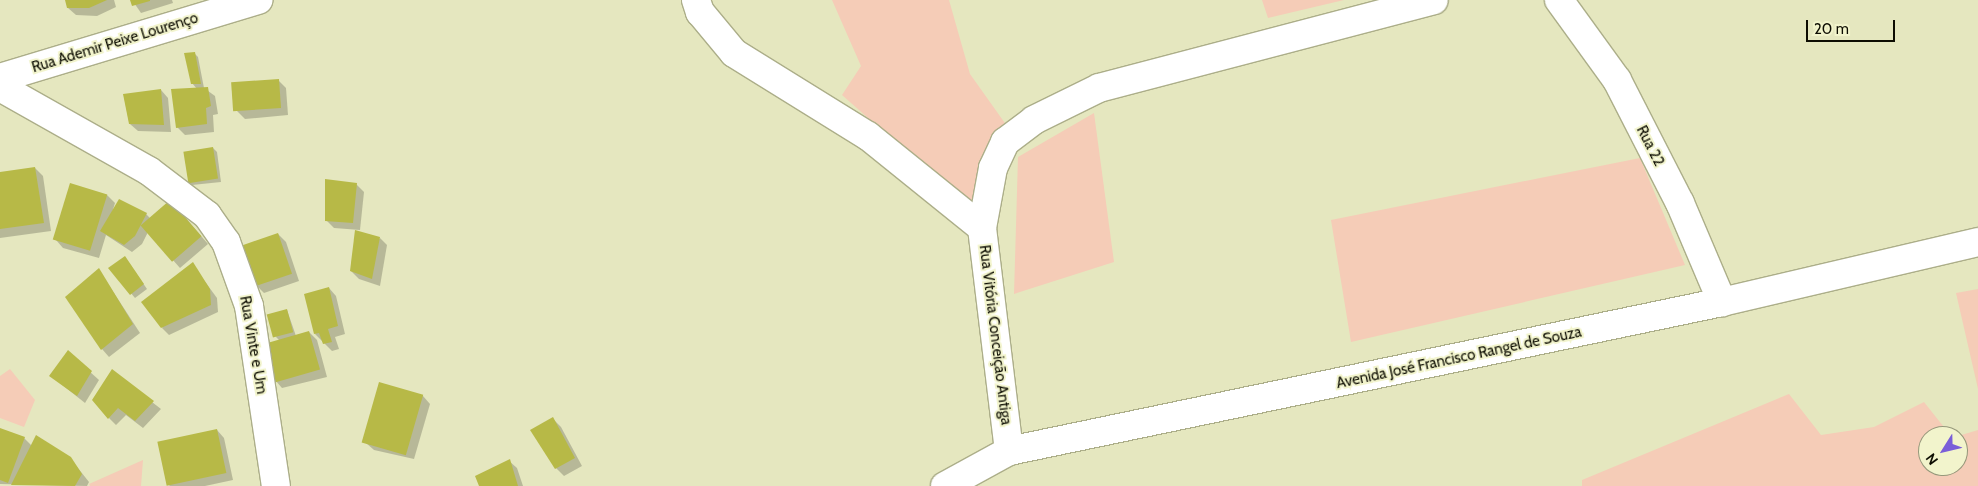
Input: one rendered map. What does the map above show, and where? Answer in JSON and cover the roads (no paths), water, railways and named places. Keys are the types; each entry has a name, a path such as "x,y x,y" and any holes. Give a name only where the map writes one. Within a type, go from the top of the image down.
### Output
{"street":[{"name":"Rua Ademir Peixe Lourenço","path":"0,78 259,0"},
{"name":"Rua Vitória Conceição Antiga","path":"696,0 700,12 734,54 868,136 982,228 1010,451"},
{"path":"982,228 993,168 1005,142 1034,120 1099,88 1434,0"},
{"name":"Rua 22","path":"1559,0 1617,80 1680,203 1722,302"},
{"name":"Rua Vinte e Um","path":"0,87 149,170 207,215 226,242 248,306 276,486"},
{"name":"Avenida José Francisco Rangel de Souza","path":"945,486 1010,451 1722,302 1978,242"}]}
